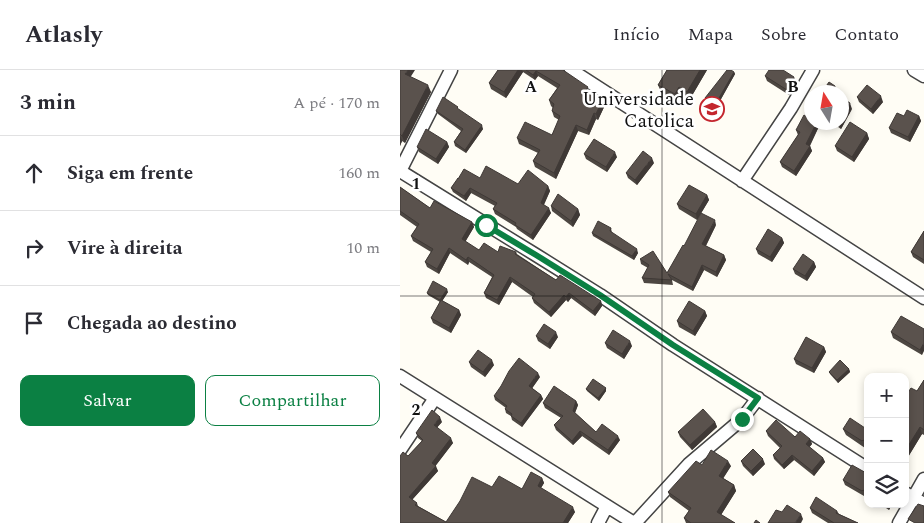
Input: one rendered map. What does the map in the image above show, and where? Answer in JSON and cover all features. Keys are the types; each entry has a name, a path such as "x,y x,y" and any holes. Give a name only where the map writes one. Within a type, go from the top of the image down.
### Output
{"street":[{"path":"450,70 400,171 600,295 673,345 864,466"},
{"path":"570,70 924,298"},
{"path":"742,180 791,108 813,70"},
{"path":"914,70 924,76"},
{"path":"400,376 635,523 689,464 742,419 758,398"},
{"path":"400,450 435,398"},
{"path":"899,523 924,479"},
{"path":"598,523 607,506"}],"building":[{"path":"400,70 408,70 405,74 428,85 402,136 400,134"},
{"path":"498,70 518,70 504,92 489,83"},
{"path":"526,70 563,70 588,87 586,90 603,99 596,114 594,113 587,130 576,125 554,173 533,161 540,150 517,138 525,122 552,135 560,116 552,111 554,104 549,100 560,85 536,71 533,75"},
{"path":"667,70 700,70 687,92 679,87 675,94 658,85"},
{"path":"727,70 734,72 715,105 705,98"},
{"path":"769,70 783,70 794,77 787,90 765,76"},
{"path":"867,85 881,96 871,109 857,97"},
{"path":"443,97 482,125 465,150 454,142 463,129 436,111"},
{"path":"907,110 919,116 908,137 889,128 897,113 904,116"},
{"path":"804,115 804,130 813,130 806,144 810,146 794,171 780,162 800,132 796,130"},
{"path":"850,122 867,133 852,157 835,146 845,130 849,130"},
{"path":"426,129 447,142 436,159 417,147"},
{"path":"594,139 615,152 606,167 584,154"},
{"path":"643,151 652,158 635,180 626,173"},
{"path":"486,166 518,184 528,170 548,186 541,203 549,208 531,235 493,209 497,203 470,188 464,196 451,188 464,169 480,178"},
{"path":"689,185 707,195 696,214 677,204"},
{"path":"400,187 430,208 434,201 472,222 462,239 479,250 484,243 498,252 500,246 516,252 515,254 556,280 560,275 601,301 593,311 569,293 566,297 564,295 549,312 532,298 535,294 510,277 497,300 484,293 494,275 468,257 466,260 449,248 437,269 425,262 433,249 411,236 419,224 400,211"},
{"path":"558,194 578,209 571,221 551,206"},
{"path":"701,213 715,220 702,244 724,255 716,272 702,265 692,287 668,274 672,280 642,278 649,265 640,259 653,251 667,273"},
{"path":"598,221 611,228 610,231 637,249 632,256 592,233"},
{"path":"768,229 782,238 770,257 756,249"},
{"path":"924,231 924,260 911,252"},
{"path":"803,254 814,262 805,276 793,269"},
{"path":"433,281 447,289 440,300 427,293"},
{"path":"441,300 459,310 449,328 431,318"},
{"path":"689,301 705,311 693,331 677,321"},
{"path":"901,316 924,329 924,343 920,350 891,332"},
{"path":"544,324 556,332 548,344 536,336"},
{"path":"613,330 630,341 622,354 605,343"},
{"path":"806,337 824,347 812,368 794,359"},
{"path":"478,350 492,360 483,372 469,362"},
{"path":"519,358 538,373 529,386 541,395 521,423 505,409 507,406 494,396"},
{"path":"840,360 849,369 837,380 829,372"},
{"path":"593,379 606,388 598,398 586,389"},
{"path":"924,380 924,430 920,427 909,445 909,391 911,388 917,391"},
{"path":"554,386 576,401 573,411 596,432 602,424 618,436 608,450 580,431 572,441 554,425 563,416 543,403"},
{"path":"703,409 715,422 690,445 678,432"},
{"path":"432,410 440,417 434,425 451,438 432,463 436,466 409,497 417,503 415,505 446,522 460,501 472,477 492,487 499,476 522,489 531,472 542,478 538,486 573,507 563,523 400,523 400,456 403,452 408,456 423,440 416,433"},
{"path":"850,418 864,427 864,441 862,441 843,429"},
{"path":"776,420 795,437 800,431 810,439 806,444 823,458 812,471 792,455 782,465 773,455 782,446 766,431"},
{"path":"753,449 763,459 751,471 741,461"},
{"path":"711,450 728,461 719,476 734,485 717,512 735,523 691,523 684,518 691,508 668,492 696,461 702,465"},
{"path":"852,465 864,472 864,491 862,491 843,480"},
{"path":"816,497 837,511 836,513 858,523 834,523 810,508"},
{"path":"918,504 924,506 924,523 915,523 908,519"},
{"path":"787,505 801,514 795,523 768,523 776,510 782,512"}],"place":[{"name":"Universidade Catolica","path":"712,109"}],"route":[{"path":"486,225 600,295 673,345 758,398 742,419"}]}
